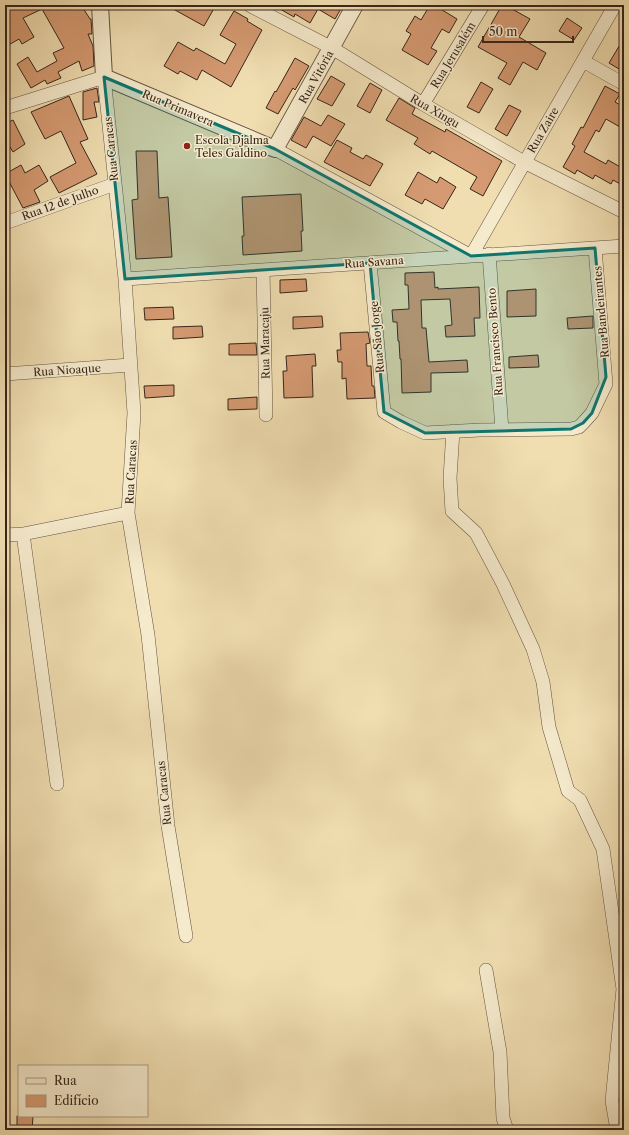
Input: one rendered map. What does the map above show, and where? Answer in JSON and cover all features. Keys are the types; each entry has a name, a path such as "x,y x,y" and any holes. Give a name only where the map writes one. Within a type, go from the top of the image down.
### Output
{"street":[{"name":"Rua Caracas","path":"100,5 104,77 124,279 134,414 128,514 148,635 168,826 186,936"},
{"name":"Rua Xingu","path":"249,5 332,48 423,104 524,162 624,212"},
{"name":"Rua Vitória","path":"275,149 356,5"},
{"name":"Rua Jerusalém","path":"423,104 483,5"},
{"name":"Rua Zaire","path":"471,256 615,5"},
{"path":"583,61 624,84"},
{"path":"5,108 104,77"},
{"name":"Rua Primavera","path":"104,77 275,149 471,256"},
{"name":"Rua 12 de Julho","path":"5,223 115,184"},
{"name":"Rua Savana","path":"124,279 595,248 623,242"},
{"name":"Rua Bandeirantes","path":"502,430 571,429 579,427 592,413 606,384 595,248"},
{"name":"Rua Francisco Bento","path":"489,254 502,430"},
{"name":"Rua São Jorge","path":"370,263 384,412 425,433 453,431"},
{"name":"Rua Maracaju","path":"263,270 266,416"},
{"name":"Rua Nioaque","path":"5,374 130,365"},
{"path":"502,430 453,431 450,478 452,511 476,532 503,584 533,649 543,682 548,727 568,791 580,800 603,849 623,989 612,1101 617,1130"},
{"path":"5,535 23,534 128,514"},
{"path":"23,534 57,784"},
{"path":"486,970 500,1052 503,1118 506,1130"}],"highlighted area":[{"path":"104,77 275,149 471,256 595,248 606,377 592,413 583,423 571,429 425,433 384,412 370,263 125,279"}],"building":[{"path":"5,5 81,5 91,19 92,34 88,34 93,46 94,66 82,71 79,61 58,72 61,78 47,84 45,80 31,88 17,64 28,57 37,72 57,61 53,53 64,48 42,9 23,18 34,37 22,44 19,39 5,47"},
{"path":"166,5 216,5 204,26"},
{"path":"273,5 343,5 335,19 318,9 310,23 295,14 294,17"},
{"path":"430,5 434,5 457,19 449,33 442,29 431,48 437,51 428,65 402,50 411,34 406,31 415,16 421,20"},
{"path":"502,5 505,5 530,19 519,37 546,53 537,70 523,62 510,85 498,78 507,63 478,47"},
{"path":"234,11 248,19 247,21 262,30 231,87 202,70 197,80 180,71 178,74 164,66 178,42 194,51 196,48 225,64 236,44 220,35"},
{"path":"567,18 582,28 574,40 559,31"},
{"path":"624,38 624,72 609,63"},
{"path":"295,58 309,66 295,90 293,88 278,114 266,108"},
{"path":"331,76 345,84 332,106 317,99"},
{"path":"481,82 493,89 479,113 467,107"},
{"path":"370,83 382,90 370,113 357,106"},
{"path":"605,86 620,94 615,102 624,107 624,121 620,127 606,119 599,132 596,130 584,152 606,164 608,160 624,169 624,186 613,180 611,184 595,175 593,179 577,170 575,174 563,167 575,146 572,144 581,127 583,128"},
{"path":"97,88 99,102 94,102 97,117 83,120 83,92"},
{"path":"69,96 88,139 80,142 97,174 59,193 50,177 76,163 61,131 45,139 31,112"},
{"path":"399,98 415,108 412,114 445,132 446,129 502,161 483,196 470,189 477,177 432,151 430,154 414,144 418,138 386,120"},
{"path":"509,105 521,111 507,136 495,129"},
{"path":"328,115 345,124 331,146 313,136 306,148 291,140 304,117 321,126"},
{"path":"13,120 25,144 13,152 10,147 5,150 5,124"},
{"path":"337,140 352,148 350,152 363,159 366,155 383,164 370,186 324,162"},
{"path":"136,151 157,151 159,198 168,197 172,257 136,259 132,200 138,199"},
{"path":"21,165 25,173 39,165 48,181 34,190 40,202 23,208 5,174"},
{"path":"418,172 437,183 440,177 456,187 443,209 425,199 422,204 405,195"},
{"path":"301,194 303,231 301,231 302,251 243,255 242,236 244,236 242,197"},
{"path":"434,272 435,288 438,287 438,289 479,287 480,318 474,318 475,336 446,337 445,326 452,325 450,299 421,300 422,328 426,328 429,362 467,360 468,372 431,373 431,392 402,393 401,359 397,322 393,322 392,310 409,309 408,285 405,285 405,273"},
{"path":"306,279 307,291 280,293 280,280"},
{"path":"536,289 536,316 507,317 507,291"},
{"path":"173,307 174,319 145,320 144,308"},
{"path":"322,316 323,327 293,329 293,317"},
{"path":"593,316 593,328 568,329 567,318"},
{"path":"202,326 203,337 173,339 173,327"},
{"path":"368,332 370,343 366,344 367,366 371,366 372,386 374,386 375,398 347,399 346,378 342,379 342,362 338,362 337,350 341,350 340,333"},
{"path":"256,343 257,355 229,355 229,344"},
{"path":"315,354 316,366 312,366 313,397 284,398 283,371 287,371 286,356"},
{"path":"538,355 539,367 509,368 509,357"},
{"path":"174,385 174,396 145,398 144,386"},
{"path":"257,397 257,409 228,410 228,399"},
{"path":"17,1116 33,1117 32,1130 17,1130"}],"place":[{"name":"Escola Djalma Teles Galdino","path":"187,146"}]}
